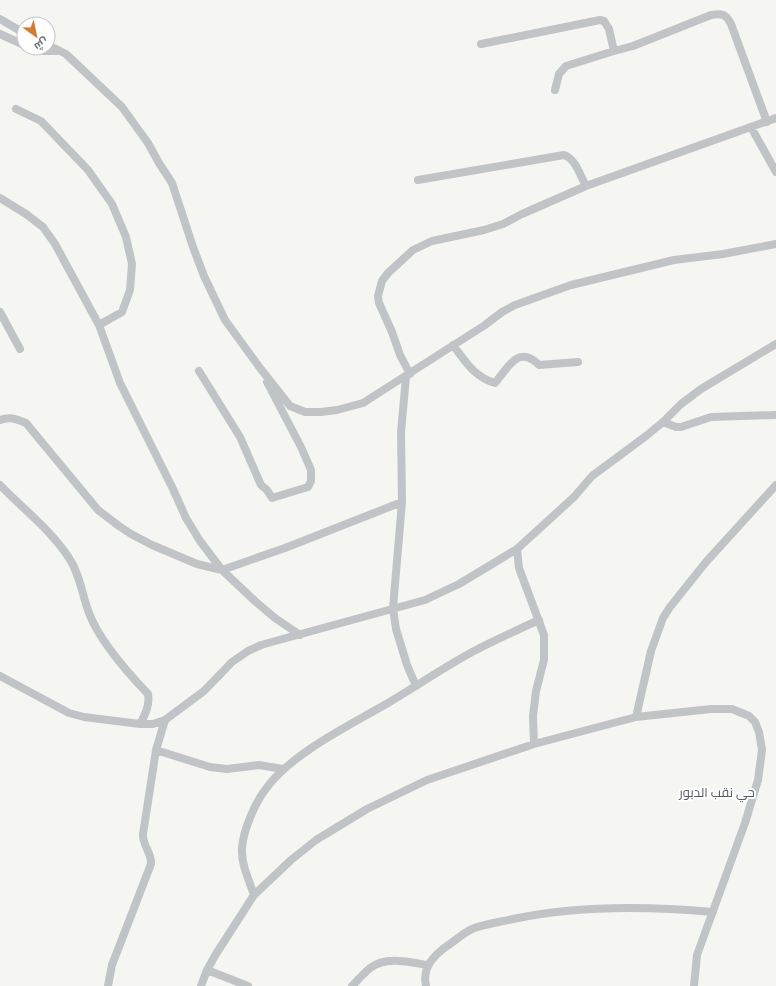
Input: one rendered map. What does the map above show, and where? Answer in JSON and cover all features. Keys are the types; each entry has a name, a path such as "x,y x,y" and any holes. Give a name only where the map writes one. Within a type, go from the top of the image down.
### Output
{"street":[{"path":"556,90 559,74 566,66 632,46 711,15 722,14 726,16 731,24 767,122"},
{"path":"0,19 16,28"},
{"path":"481,44 600,20 604,21 607,25 614,51"},
{"path":"0,34 16,41"},
{"path":"56,49 66,54 122,107 148,143 172,183 192,246 204,276 225,320 290,406 305,412 337,410 363,403 485,326 502,312 515,305 571,285 674,260 723,254 776,244"},
{"path":"16,109 41,121 88,170 112,204 126,237 132,264 130,290 122,312 99,325"},
{"path":"416,686 407,665 396,629 393,608 402,502 401,432 408,375 379,303 379,288 382,282 388,273 413,250 420,246 444,237 484,230 503,224 586,186 752,128 776,118"},
{"path":"752,128 776,172"},
{"path":"418,180 564,155 568,156 573,161 586,186"},
{"path":"0,198 26,214 43,227 55,244 99,325 120,383 186,518 200,541 222,570 261,606 300,635"},
{"path":"0,312 20,349"},
{"path":"0,676 69,712 84,717 140,724 153,724 165,720 204,691 232,662 248,652 267,643 425,600 459,584 518,549 570,502 592,476 663,422 674,409 701,389 776,344"},
{"path":"453,345 475,372 484,380 494,383 512,361 523,356 528,356 539,365 578,362"},
{"path":"198,371 240,437 261,485 267,490 272,498 308,487 311,481 311,470 301,447 276,402 260,368"},
{"path":"663,422 676,427 681,427 712,417 776,415"},
{"path":"0,420 8,417 16,418 26,423 98,510 131,534 152,545 197,564 222,570 285,548 402,502"},
{"path":"0,485 60,546 75,568 89,614 96,627 124,667 148,694 149,700 140,724"},
{"path":"636,717 651,651 663,618 706,562 776,485"},
{"path":"518,549 519,568 544,635 544,660 536,691 533,716 534,744"},
{"path":"254,895 247,876 242,848 248,820 265,790 284,769 310,749 473,652 539,620"},
{"path":"201,986 207,970 254,895 291,860 316,840 368,809 428,780 534,744 636,717 711,709 732,709 749,716 759,732 762,750 758,780 745,823 714,912 697,955 694,986"},
{"path":"108,986 112,965 152,864 152,858 143,839 156,750 165,720"},
{"path":"156,750 210,767 227,769 259,765 284,769"},
{"path":"426,986 424,978 427,966 437,953 472,929 489,924 542,913 624,907 670,908 714,912"},
{"path":"352,986 370,968 384,962 401,961 427,966"},
{"path":"207,970 248,986"}],"district":[{"name":"حي نقب الدبور","path":"717,792"}]}
